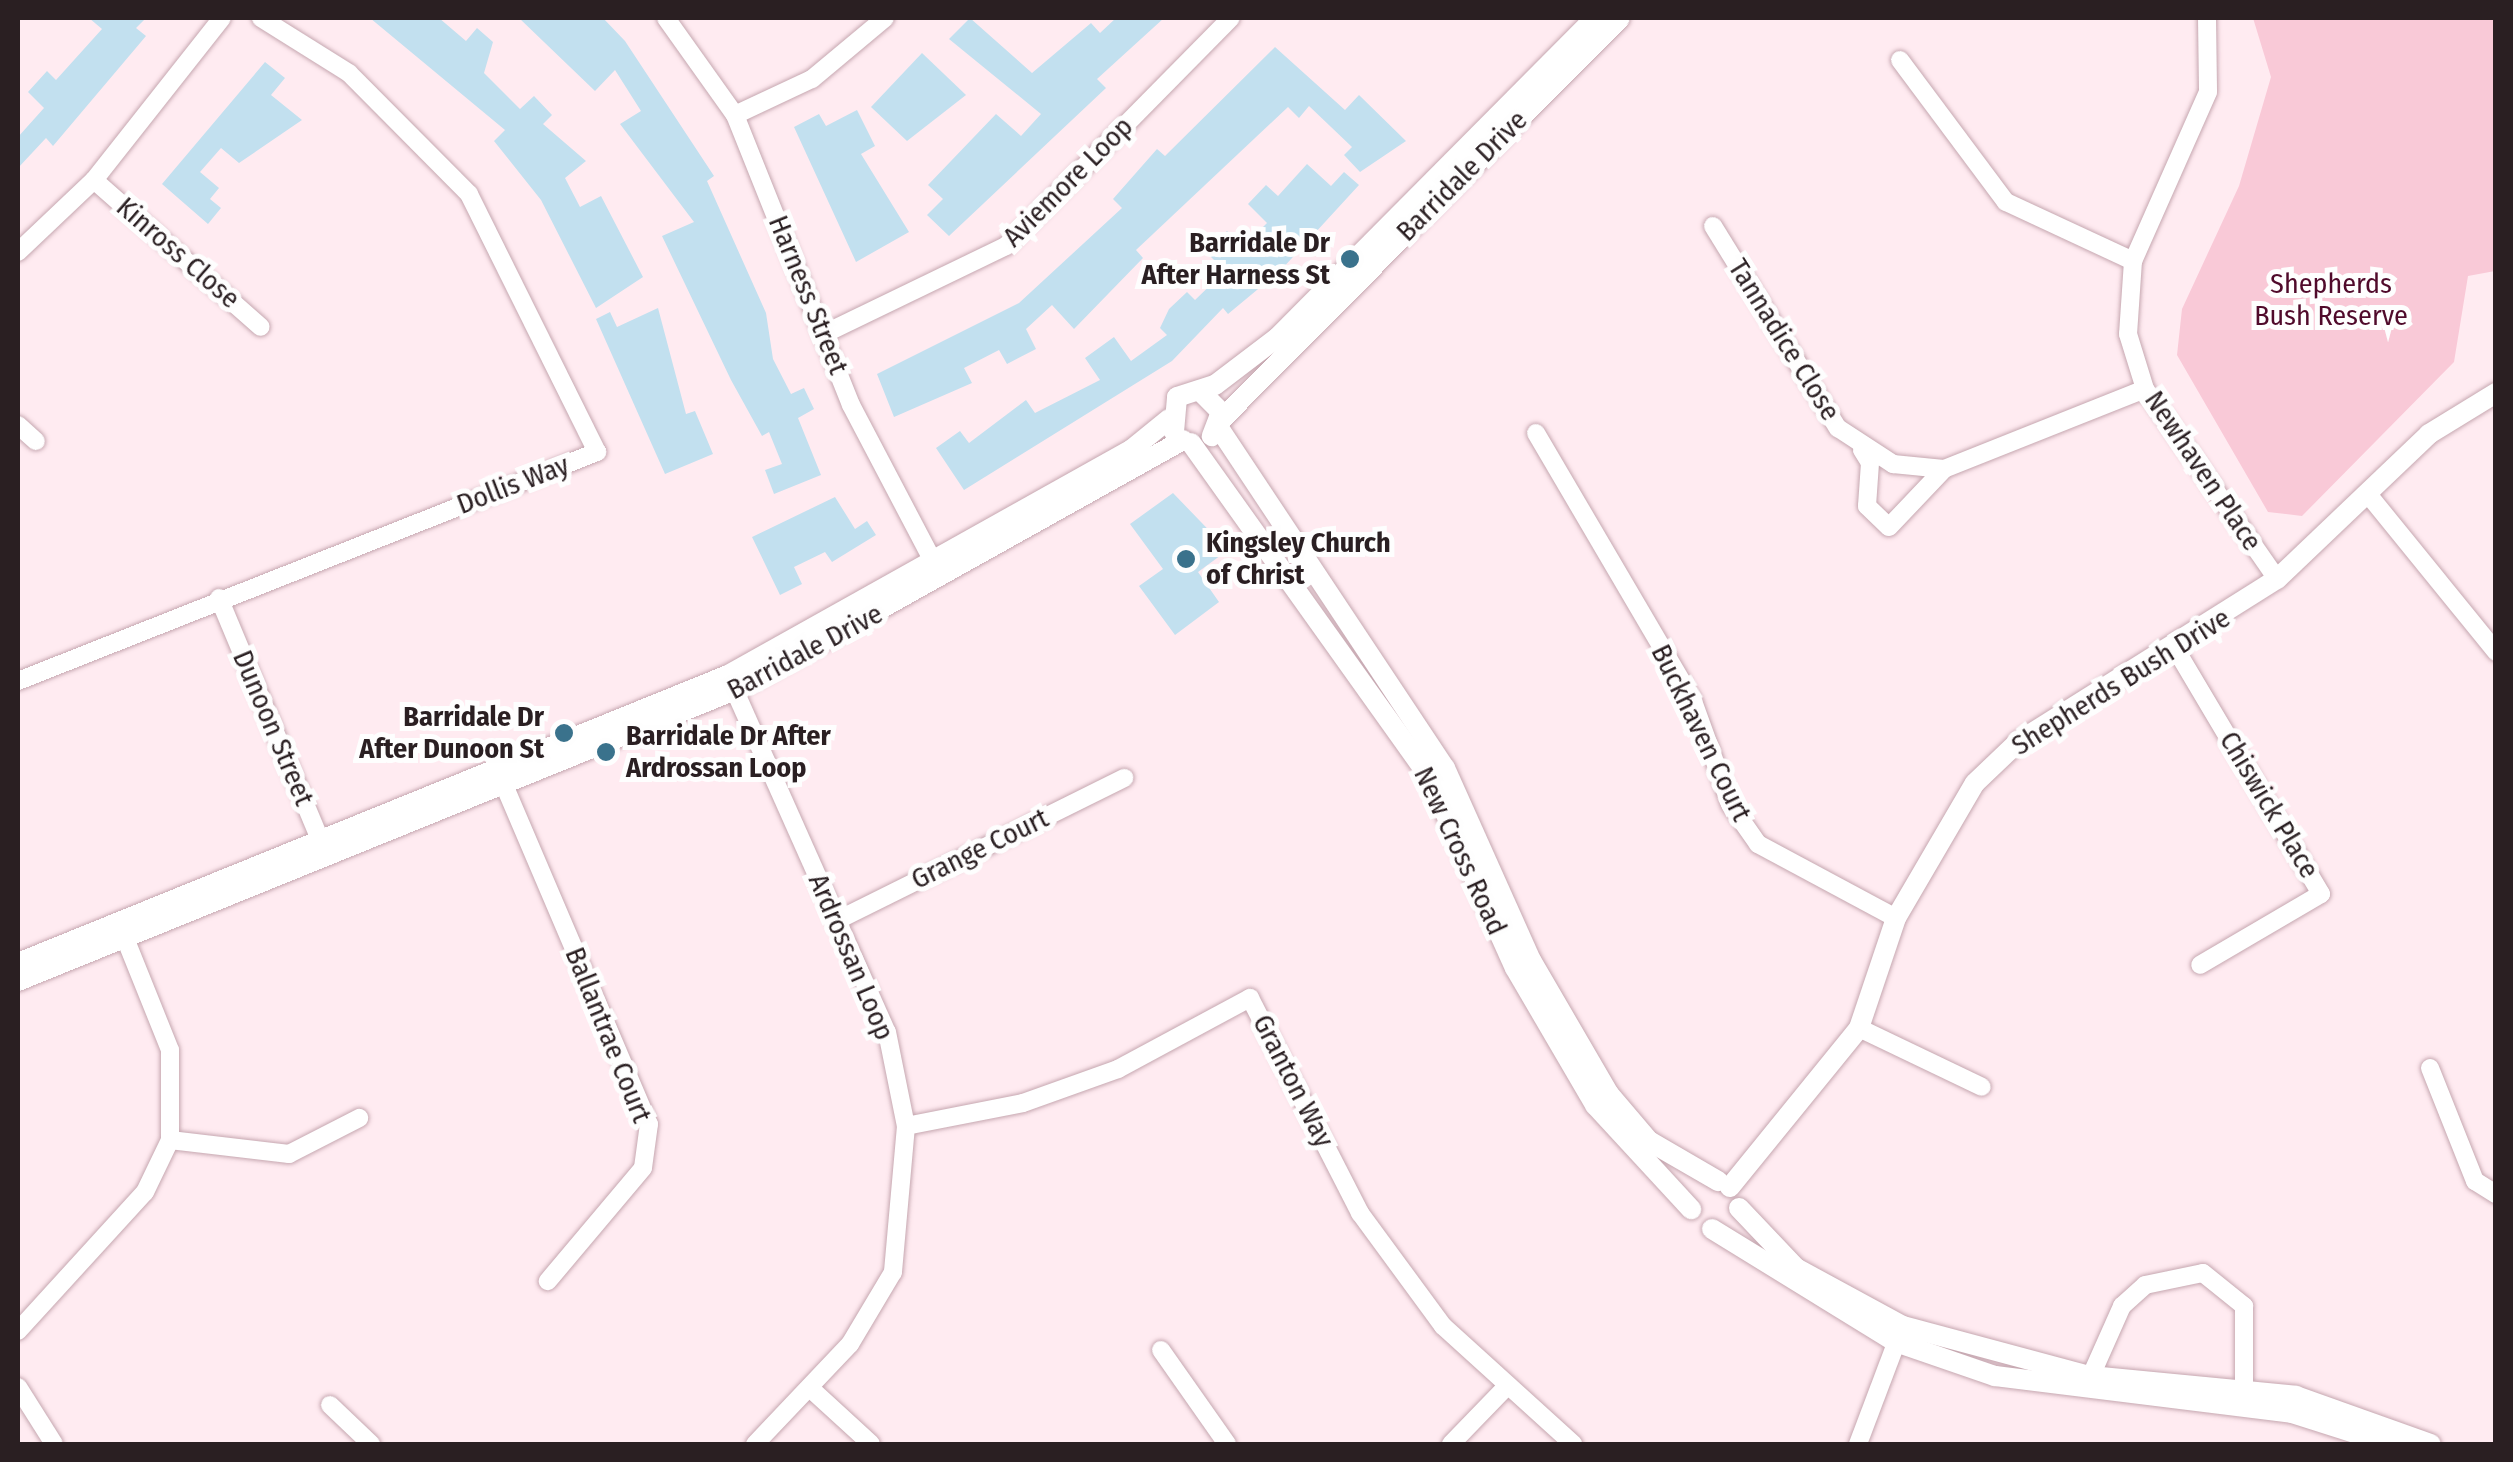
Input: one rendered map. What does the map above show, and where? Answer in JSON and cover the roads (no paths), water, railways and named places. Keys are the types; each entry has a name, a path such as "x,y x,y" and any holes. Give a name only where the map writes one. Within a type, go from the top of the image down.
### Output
{"street":[{"path":"18,252 94,180 222,18"},
{"name":"Dollis Way","path":"18,682 218,598 597,452 469,194 349,73 261,18"},
{"name":"Harness Street","path":"666,18 735,115 884,477 938,570"},
{"path":"735,115 812,79 885,18"},
{"name":"Aviemore Loop","path":"824,334 1006,246 1231,18"},
{"name":"Barridale Drive","path":"938,570 1169,420 1177,398 1200,392 1310,307 1595,18"},
{"name":"Barridale Drive","path":"18,981 122,931 731,682 1220,424 1620,18"},
{"name":"Newhaven Place","path":"2207,18 2208,92 2133,261 2128,334 2144,389 2277,580"},
{"path":"1900,60 2006,202 2133,261"},
{"name":"Kinross Close","path":"94,180 261,327"},
{"name":"Tannadice Close","path":"1713,226 1838,428 1862,450"},
{"path":"1944,469 1862,450 1871,516 1888,527 1944,469 2144,389"},
{"name":"New Cross Road","path":"1200,392 1444,768 1532,960 1609,1094 1684,1169 1724,1184"},
{"name":"Shepherds Bush Drive","path":"1692,1208 1698,1188 1724,1184 1859,1028 1896,918 1976,782 2018,742 2175,648 2277,580 2429,434 2496,392"},
{"name":"New Cross Road","path":"1169,420 1429,777 1515,968 1594,1105 1712,1229"},
{"path":"18,425 36,441"},
{"name":"Buckhaven Court","path":"1536,432 1693,701 1730,804 1758,844 1896,918"},
{"path":"2367,494 2496,652"},
{"name":"Dunoon Street","path":"218,598 324,850"},
{"name":"Chiswick Place","path":"2175,648 2321,894 2200,965"},
{"name":"Ardrossan Loop","path":"731,682 887,1032 906,1126 893,1272 811,1390 756,1444"},
{"name":"Ballantrae Court","path":"501,777 648,1124 644,1168 548,1281"},
{"name":"Grange Court","path":"836,920 1124,778"},
{"path":"18,1331 145,1192 170,1140 170,1050 122,931"},
{"name":"Barridale Drive","path":"18,963 122,931"},
{"name":"Granton Way","path":"906,1126 1023,1103 1118,1069 1250,998 1360,1213 1438,1320 1506,1388 1572,1444"},
{"path":"1859,1028 1982,1087"},
{"path":"2430,1068 2475,1181 2496,1194"},
{"path":"170,1140 289,1154 359,1118"},
{"path":"1724,1184 1739,1208 1796,1268 1900,1334"},
{"path":"1739,1208 1712,1229 1900,1334 2087,1384 2244,1396 2351,1411 2431,1444"},
{"path":"2087,1384 2122,1306 2145,1285 2202,1272 2244,1306 2244,1396"},
{"path":"1858,1444 1900,1334"},
{"path":"1160,1350 1227,1444"},
{"path":"18,1387 54,1444"},
{"path":"1452,1444 1506,1388"},
{"path":"811,1390 871,1444"},
{"path":"2244,1396 2389,1444"},
{"path":"330,1404 372,1444"}],"place":[{"name":"Barridale Dr After Harness St","path":"1350,259"},
{"name":"Kingsley Church of Christ","path":"1186,559"},
{"name":"Barridale Dr After Dunoon St","path":"564,733"},
{"name":"Barridale Dr After Ardrossan Loop","path":"606,752"}],"park label":[{"name":"Shepherds Bush Reserve","path":"2331,300"}]}
